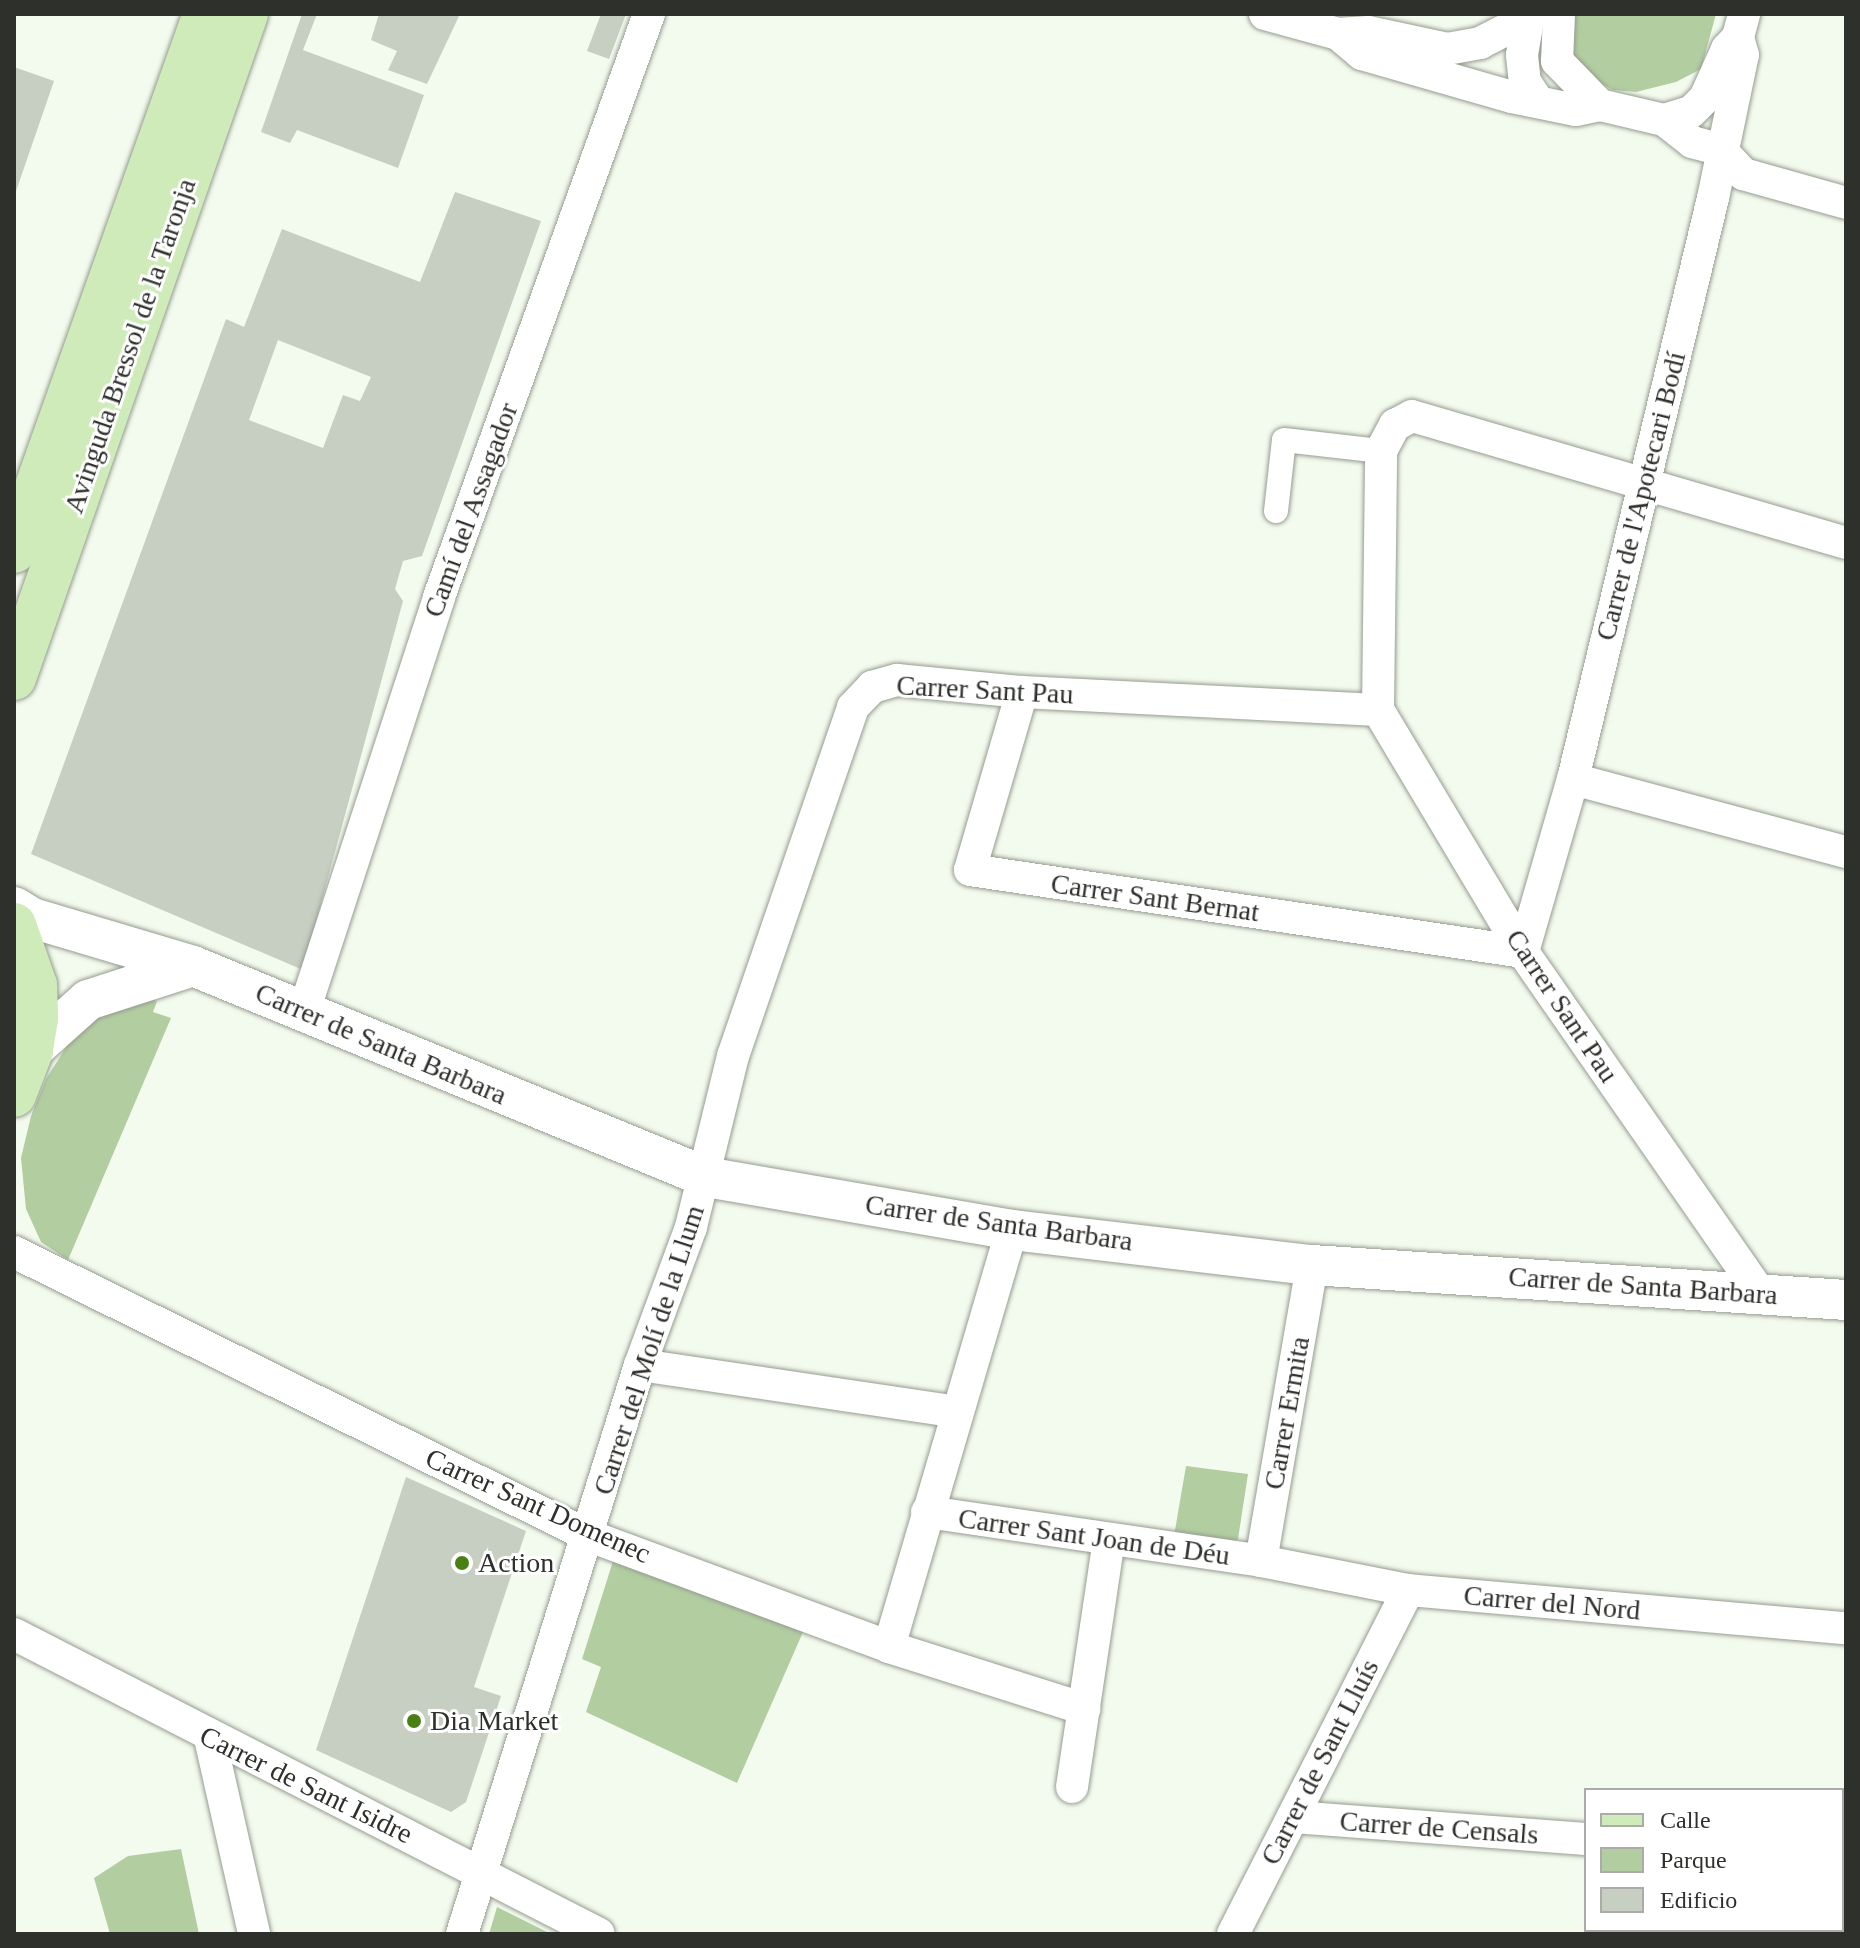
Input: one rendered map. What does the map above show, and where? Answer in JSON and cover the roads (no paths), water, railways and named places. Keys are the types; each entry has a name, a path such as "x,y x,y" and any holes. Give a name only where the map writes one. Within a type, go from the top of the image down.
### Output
{"main road":[{"name":"Avinguda Bressol de la Taronja","path":"14,551 205,14"},
{"name":"Avinguda Bressol de la Taronja","path":"14,678 246,14"},
{"path":"14,925 35,985 31,1051 14,1095"}],"street":[{"name":"Camí del Assagador","path":"304,1011 439,597 649,14"},
{"path":"1265,14 1338,34 1368,32 1447,49 1480,43 1522,18"},
{"path":"1559,14 1557,61 1600,105"},
{"path":"1522,18 1525,82 1538,101"},
{"name":"Carrer de l'Apotecari Bodí","path":"1664,120 1699,105 1741,26"},
{"name":"Carrer de l'Apotecari Bodí","path":"1523,952 1573,779 1643,487 1743,55 1741,26"},
{"path":"1338,34 1362,54 1538,101 1576,110 1600,105 1664,120 1692,142 1721,150 1743,174 1846,203"},
{"path":"1276,511 1284,440 1388,438 1412,416 1643,487 1846,543"},
{"path":"1378,710 1388,438"},
{"name":"Carrer Sant Pau","path":"706,1177 733,1056 853,707 872,687 897,680 1022,692 1378,710 1523,952 1760,1293"},
{"name":"Carrer Sant Bernat","path":"1022,692 970,870 1523,952"},
{"path":"1573,779 1846,852"},
{"name":"Carrer de Santa Barbara","path":"14,907 32,918 193,966 706,1177 1012,1230 1312,1265 1846,1300"},
{"path":"31,1051 88,1000 193,966"},
{"name":"Carrer del Molí de la Llum","path":"462,1934 640,1365 706,1177"},
{"name":"Carrer Sant Joan de Déu","path":"889,1647 1012,1230"},
{"name":"Carrer Sant Domenec","path":"14,1252 587,1535 889,1647 1084,1709"},
{"name":"Carrer Ermita","path":"1261,1561 1312,1265"},
{"path":"640,1365 958,1412"},
{"name":"Carrer Sant Joan de Déu","path":"927,1512 1261,1561"},
{"path":"1072,1787 1109,1540"},
{"name":"Carrer del Nord","path":"1261,1561 1408,1590 1846,1628"},
{"name":"Carrer de Sant Lluís","path":"1233,1934 1408,1590"},
{"name":"Carrer de Sant Isidre","path":"14,1634 210,1738 482,1872 599,1934"},
{"path":"210,1738 254,1934"},
{"name":"Carrer de Censals","path":"1293,1817 1584,1839"}],"place":[{"name":"Action","path":"462,1563"},
{"name":"Dia Market","path":"414,1721"}]}
